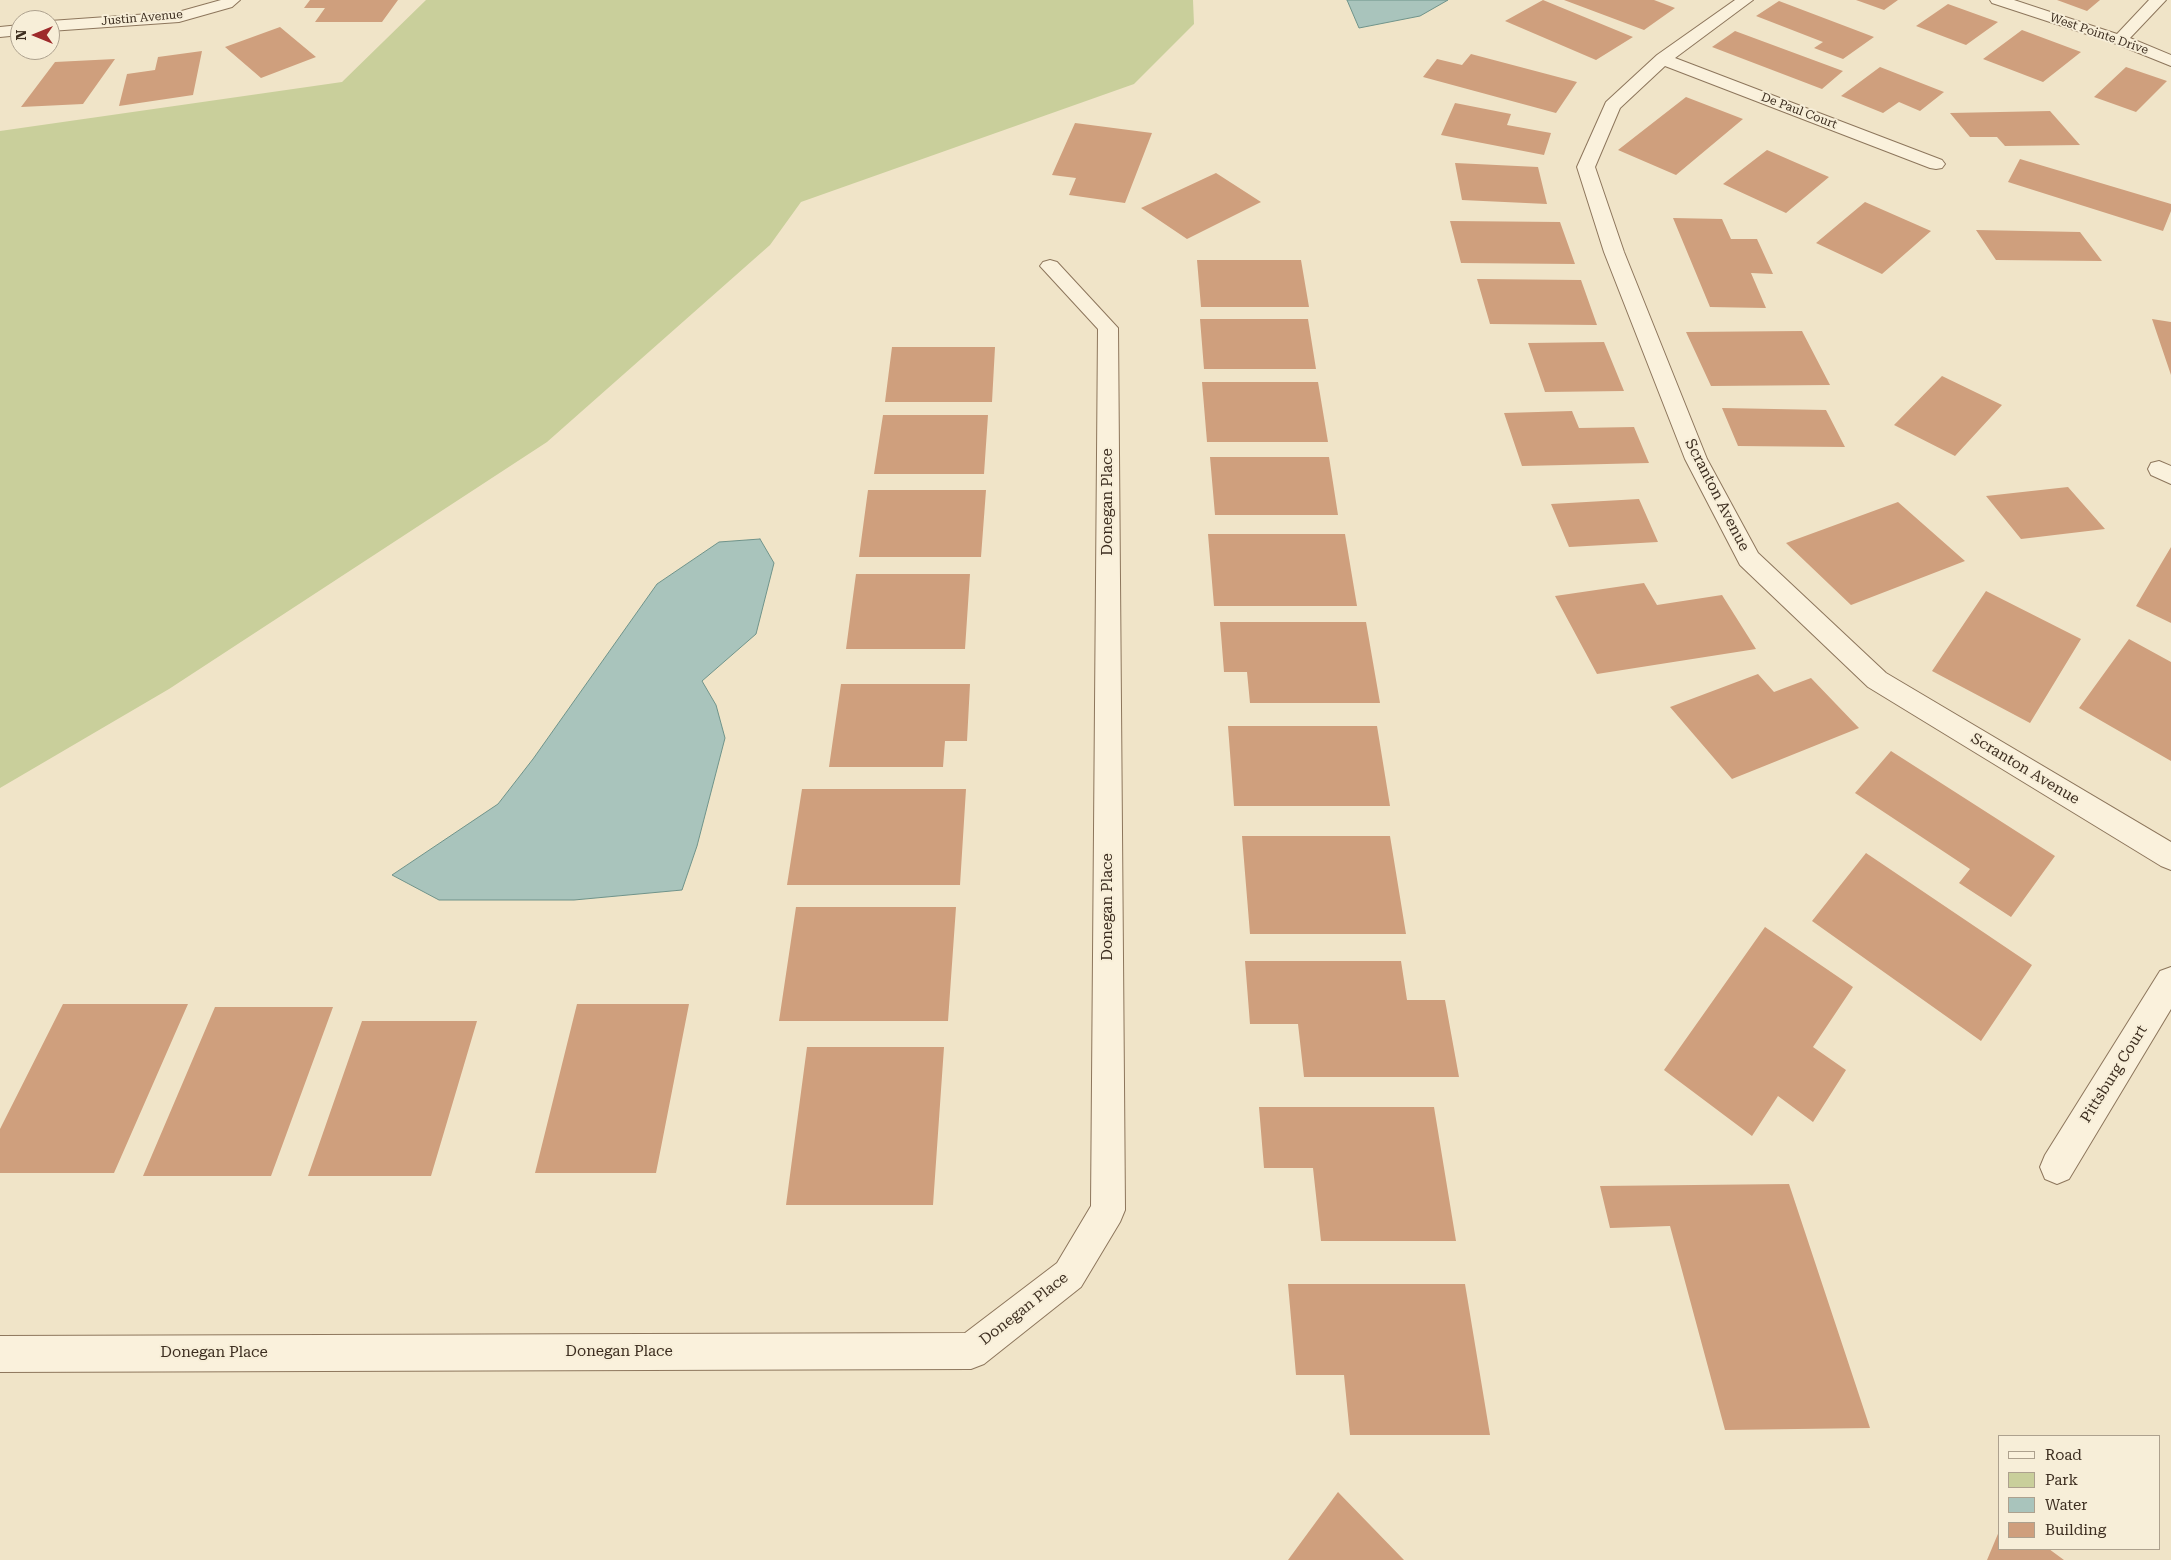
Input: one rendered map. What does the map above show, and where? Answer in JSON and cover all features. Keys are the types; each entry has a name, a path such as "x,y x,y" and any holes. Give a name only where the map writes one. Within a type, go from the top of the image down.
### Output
{"street":[{"name":"Justin Avenue","path":"60,25 179,17 226,4 232,0"},
{"name":"Scranton Avenue","path":"1745,0 1663,59 1612,106 1586,167 1614,252 1696,459 1749,559 1877,680 2171,856"},
{"name":"West Pointe Drive","path":"1998,0 2120,40 2171,61"},
{"path":"2120,40 2158,0"},
{"name":"De Paul Court","path":"1663,59 1936,164"},
{"name":"Donegan Place","path":"0,1354 971,1351 1070,1276 1108,1210 1108,328 1050,266"},
{"name":"Pittsburg Court","path":"2057,1167 2171,981"}],"green space":[{"path":"426,0 1193,0 1194,24 1134,84 801,202 770,245 547,442 169,689 0,788 0,131 342,82"}],"water":[{"path":"1347,0 1448,0 1420,16 1359,28"},
{"path":"760,539 774,563 756,634 702,681 716,705 725,738 697,846 682,890 574,900 439,900 392,875 498,804 533,759 657,584 719,542"}],"building":[{"path":"310,0 398,0 382,22 315,22 325,8 304,8"},
{"path":"1543,0 1633,37 1596,60 1505,21"},
{"path":"1564,0 1654,0 1675,8 1644,30"},
{"path":"1856,0 1898,0 1884,10"},
{"path":"2057,0 2100,0 2087,11"},
{"path":"1779,1 1874,37 1843,59 1814,48 1823,42 1756,16"},
{"path":"1948,4 1998,22 1966,45 1916,26"},
{"path":"280,27 316,57 261,78 225,47"},
{"path":"2022,30 2081,52 2043,82 1983,59"},
{"path":"1735,31 1843,71 1822,89 1712,47"},
{"path":"202,51 193,95 119,106 127,74 155,70 158,57"},
{"path":"1471,54 1577,82 1556,113 1423,77 1437,59 1462,65"},
{"path":"115,59 83,104 21,107 55,62"},
{"path":"1880,67 1944,92 1920,111 1899,102 1883,113 1841,96"},
{"path":"2126,67 2167,81 2136,112 2094,97"},
{"path":"1686,97 1743,119 1676,175 1618,150"},
{"path":"1455,103 1511,114 1507,125 1551,133 1544,155 1441,135"},
{"path":"2050,111 2080,145 2005,146 1997,137 1970,137 1950,113"},
{"path":"1075,123 1152,133 1125,203 1069,195 1076,178 1052,175"},
{"path":"1767,150 1829,177 1786,213 1723,184"},
{"path":"2020,159 2171,204 2171,211 2163,231 2008,182"},
{"path":"1455,163 1538,167 1547,204 1462,200"},
{"path":"1216,173 1261,202 1187,239 1141,208"},
{"path":"1865,202 1931,231 1882,274 1816,243"},
{"path":"1673,218 1722,219 1731,239 1757,239 1773,274 1751,273 1766,308 1710,307"},
{"path":"1450,221 1560,222 1575,264 1461,263"},
{"path":"1976,230 2080,232 2102,261 1996,260"},
{"path":"1197,260 1301,260 1309,307 1201,307"},
{"path":"1477,279 1581,280 1597,325 1490,324"},
{"path":"1200,319 1308,319 1316,369 1204,369"},
{"path":"2152,319 2171,322 2171,375"},
{"path":"1802,331 1830,385 1711,386 1686,332"},
{"path":"1604,342 1624,391 1545,392 1528,343"},
{"path":"892,347 995,347 992,402 885,402"},
{"path":"1942,376 2002,405 1955,456 1894,425"},
{"path":"1202,382 1318,382 1328,442 1207,442"},
{"path":"1722,408 1826,410 1845,447 1738,446"},
{"path":"1572,411 1579,428 1634,427 1649,463 1522,466 1504,413"},
{"path":"883,415 988,415 984,474 874,474"},
{"path":"1210,457 1329,457 1338,515 1215,515"},
{"path":"2068,487 2105,529 2021,539 1986,496"},
{"path":"868,490 986,490 981,557 859,557"},
{"path":"1639,499 1658,542 1569,547 1551,504"},
{"path":"1898,502 1965,561 1851,605 1786,543"},
{"path":"1208,534 1345,534 1357,606 1214,606"},
{"path":"2171,547 2171,623 2136,606"},
{"path":"856,574 970,574 965,649 846,649"},
{"path":"1644,583 1657,605 1722,595 1756,649 1597,674 1555,596"},
{"path":"1986,591 2081,639 2030,723 1932,671"},
{"path":"1220,622 1366,622 1380,703 1250,703 1247,672 1224,672"},
{"path":"2129,639 2171,662 2171,761 2079,708"},
{"path":"1758,674 1774,692 1811,678 1859,728 1732,779 1670,707"},
{"path":"841,684 970,684 967,741 945,741 943,767 829,767"},
{"path":"1228,726 1377,726 1390,806 1234,806"},
{"path":"1891,751 2055,856 2011,917 1959,883 1970,869 1855,793"},
{"path":"802,789 966,789 960,885 787,885"},
{"path":"1242,836 1390,836 1406,934 1250,934"},
{"path":"1866,853 2032,965 1981,1041 1812,921"},
{"path":"796,907 956,907 948,1021 779,1021"},
{"path":"1765,927 1853,987 1813,1047 1846,1070 1813,1122 1778,1096 1752,1136 1664,1070"},
{"path":"1245,961 1401,961 1407,1000 1445,1000 1459,1077 1304,1077 1298,1024 1250,1024"},
{"path":"63,1004 188,1004 114,1173 0,1173 0,1129"},
{"path":"577,1004 689,1004 656,1173 535,1173"},
{"path":"215,1007 333,1007 271,1176 143,1176"},
{"path":"362,1021 477,1021 431,1176 308,1176"},
{"path":"807,1047 944,1047 933,1205 786,1205"},
{"path":"1259,1107 1434,1107 1456,1241 1321,1241 1313,1168 1264,1168"},
{"path":"1789,1184 1870,1428 1725,1430 1670,1226 1610,1228 1600,1186"},
{"path":"1288,1284 1465,1284 1490,1435 1350,1435 1344,1375 1296,1375"},
{"path":"1338,1492 1404,1560 1288,1560"},
{"path":"1998,1534 1998,1550 2050,1550 2064,1560 1987,1560"}]}
